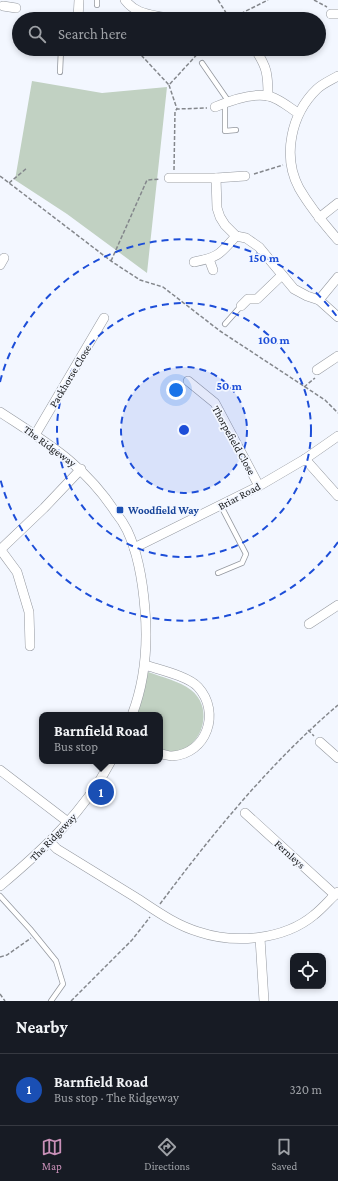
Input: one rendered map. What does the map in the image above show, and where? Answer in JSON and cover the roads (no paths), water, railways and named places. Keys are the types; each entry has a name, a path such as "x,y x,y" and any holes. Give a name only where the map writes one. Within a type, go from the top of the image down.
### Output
{"street":[{"path":"78,12 79,0"},
{"path":"125,0 131,7 141,12"},
{"path":"1,8 16,8"},
{"path":"260,56 264,63 268,80 268,96"},
{"path":"338,76 317,88 298,113 293,129 290,150 290,162 299,187 319,218 338,240"},
{"path":"215,107 227,102 248,97 268,96 298,113"},
{"path":"171,178 216,178 245,176"},
{"path":"216,178 217,208 225,225 236,236 246,238 259,247 294,289 319,300 338,317"},
{"path":"319,218 338,203"},
{"path":"194,262 209,259 221,253 236,236"},
{"path":"209,259 213,270"},
{"path":"241,306 248,300 257,299 282,275"},
{"path":"319,300 338,277"},
{"name":"Packhorse Close","path":"35,435 104,318"},
{"path":"317,370 338,356"},
{"name":"Thorpefield Close","path":"188,381 215,403 259,486"},
{"name":"The Ridgeway","path":"0,412 62,453 81,469 106,496 127,530 134,548 143,586 146,630 145,665 133,712"},
{"name":"Briar Road","path":"134,548 259,486 305,459 338,436"},
{"path":"305,459 338,496"},
{"path":"30,646 29,612 17,572 0,550 44,508 81,469"},
{"path":"309,624 338,605"},
{"path":"145,665 185,679 197,686 204,695 209,707 210,720 207,731 199,744 186,752 172,756 163,754"},
{"path":"320,742 338,758"},
{"name":"The Ridgeway","path":"0,886 50,842 83,805 110,764"},
{"path":"0,770 68,822"},
{"name":"Fernleys","path":"245,813 336,893"},
{"path":"50,842 57,849 173,921 199,932 228,938 260,938 279,933 314,915 336,893"},
{"path":"260,938 264,1001"}],"lane":[{"path":"60,72 61,56"},
{"path":"202,63 227,102 225,131 236,130"},
{"path":"225,324 241,306"},
{"path":"218,573 242,563 246,554 221,506"},
{"path":"0,896 56,961 63,984 51,1001"}],"place":[{"name":"Woodfield Way","path":"120,510"},
{"name":"Barnfield Road","path":"101,792"}]}
